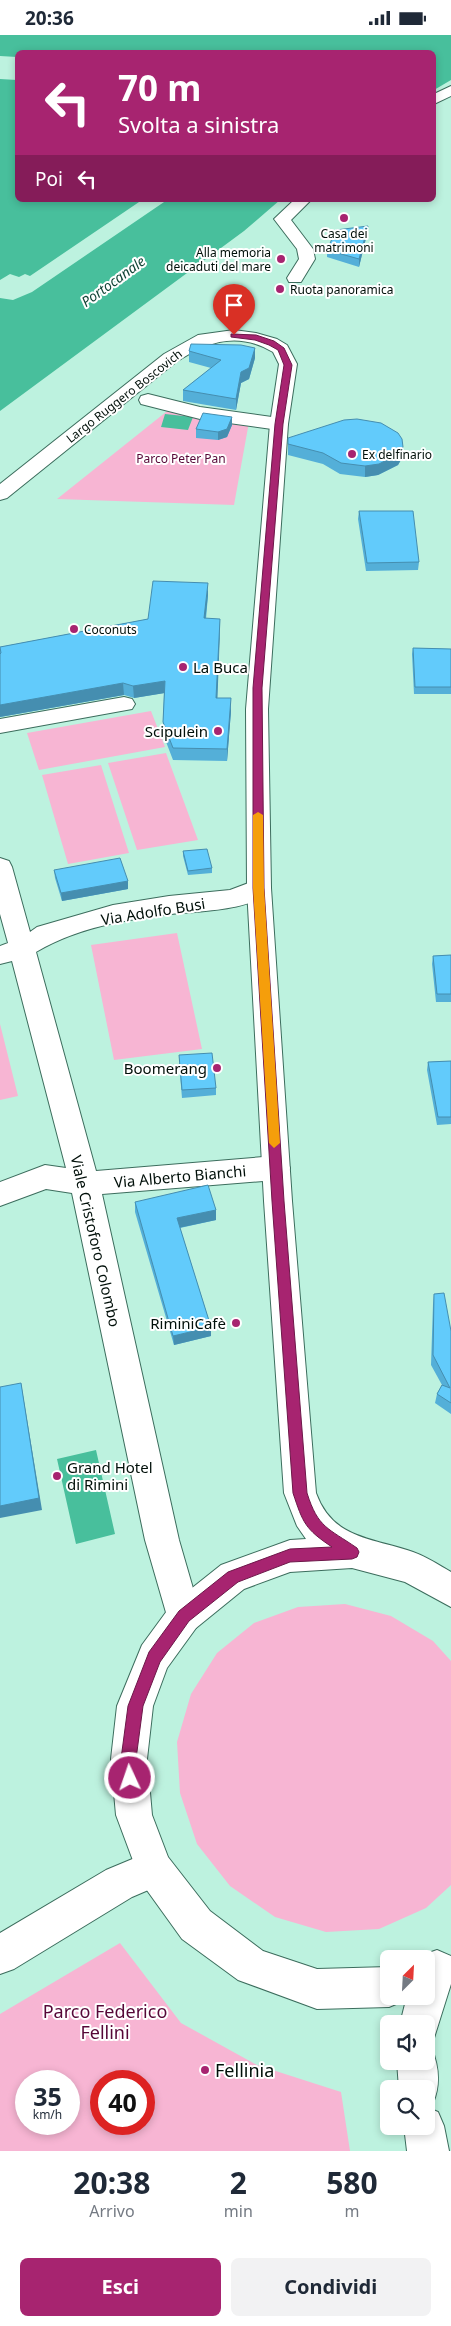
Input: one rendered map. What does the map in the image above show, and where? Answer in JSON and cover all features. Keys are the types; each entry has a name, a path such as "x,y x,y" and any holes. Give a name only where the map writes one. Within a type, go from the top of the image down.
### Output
{"street":[{"path":"436,99 451,90"},
{"path":"295,278 307,259 305,249 282,219 301,202"},
{"name":"Largo Ruggero Boscovich","path":"0,494 170,358 190,345 216,336 256,338 282,349 286,357 288,369 279,424"},
{"path":"148,400 200,413 279,424 258,688 258,888 294,1439 300,1493 307,1516 316,1529 352,1552 412,1568 451,1591"},
{"path":"0,726 124,704"},
{"name":"Viale Cristoforo Colombo","path":"0,867 10,952 85,1184 162,1540 184,1616"},
{"name":"Via Adolfo Busi","path":"10,952 46,934 113,915 169,905 233,899 258,888"},
{"name":"Via Alberto Bianchi","path":"0,1194 45,1177 57,1177 85,1184 276,1168"},
{"path":"352,1552 290,1556 233,1577 184,1616 154,1657 135,1706 128,1759 134,1815 154,1869 196,1925 252,1966 317,1989 380,1987"},
{"path":"0,1955 119,1883 154,1869"},
{"path":"422,2015 423,2006 438,1968"},
{"path":"425,2135 428,2151"}],"green space":[{"name":"Parco Peter Pan","path":"171,408 249,422 234,505 57,499"},
{"path":"151,711 165,747 39,770 27,733"},
{"path":"166,753 198,840 137,850 108,763"},
{"path":"101,765 129,853 68,864 42,775"},
{"path":"177,933 202,1049 114,1060 91,945"},
{"path":"0,1024 18,1096 0,1100"},
{"path":"345,1604 391,1616 433,1641 451,1661 451,1885 426,1908 379,1929 326,1932 275,1917 230,1886 197,1844 180,1793 177,1742 191,1694 217,1653 254,1623 298,1607"},
{"name":"Parco Federico Fellini","path":"120,1943 181,2023 257,2065 341,2092 350,2151 0,2151 0,2014"}],"water":[{"path":"0,35 451,35 451,80 436,89 436,50 15,50 15,57 0,56"},
{"path":"0,79 15,80 15,202 139,202 30,276 25,274 19,277 10,274 0,280"},
{"name":"Portocanale","path":"164,202 278,202 244,231 0,411 0,298 13,300 32,292"},
{"path":"165,414 193,417 188,430 161,427"},
{"path":"96,1450 115,1534 76,1544 57,1459"}],"building":[{"path":"368,226 359,259 327,250 336,230"},
{"path":"191,344 241,345 255,348 249,368 241,372 236,399 183,390 221,360 189,351"},
{"path":"203,413 232,417 227,429 218,432 196,429"},
{"name":"Ex delfinario","path":"357,419 381,423 398,433 402,439 403,447 398,454 379,464 365,466 341,463 323,453 288,444 288,438 344,420"},
{"path":"359,511 413,511 419,562 367,563"},
{"path":"153,581 208,583 204,618 220,619 216,698 231,698 227,749 173,748 163,722 165,681 133,686 123,683 0,705 0,647 148,619"},
{"path":"413,648 451,649 451,687 415,687"},
{"path":"207,849 212,868 188,871 183,851"},
{"path":"120,858 128,881 61,893 54,870"},
{"path":"451,955 451,994 437,994 433,956"},
{"path":"212,1053 216,1088 182,1090 179,1055"},
{"path":"451,1061 451,1117 438,1117 428,1062"},
{"path":"208,1185 216,1210 177,1218 211,1327 173,1336 135,1202"},
{"path":"444,1293 451,1331 451,1403 437,1394 442,1385 450,1388 433,1355 434,1294"},
{"path":"21,1383 39,1498 0,1506 0,1387"}],"slow traffic":[{"path":"258,815 258,888 274,1143"}],"place":[{"name":"Casa dei matrimoni","path":"344,218"},
{"name":"Alla memoria deicaduti del mare","path":"281,259"},
{"name":"Ruota panoramica","path":"280,289"},
{"name":"Ex delfinario","path":"352,454"},
{"name":"Coconuts","path":"74,629"},
{"name":"La Buca","path":"183,667"},
{"name":"Scipulein","path":"218,731"},
{"name":"Boomerang","path":"217,1068"},
{"name":"RiminiCafè","path":"236,1323"},
{"name":"Grand Hotel di Rimini","path":"57,1476"},
{"name":"Fellinia","path":"205,2070"}],"route":[{"path":"130,1778 128,1759 135,1706 154,1657 184,1616 233,1577 290,1556 352,1552 316,1529 307,1516 300,1493 294,1439 258,888 258,688 279,424 288,365 282,349 256,338 234,335"}]}
